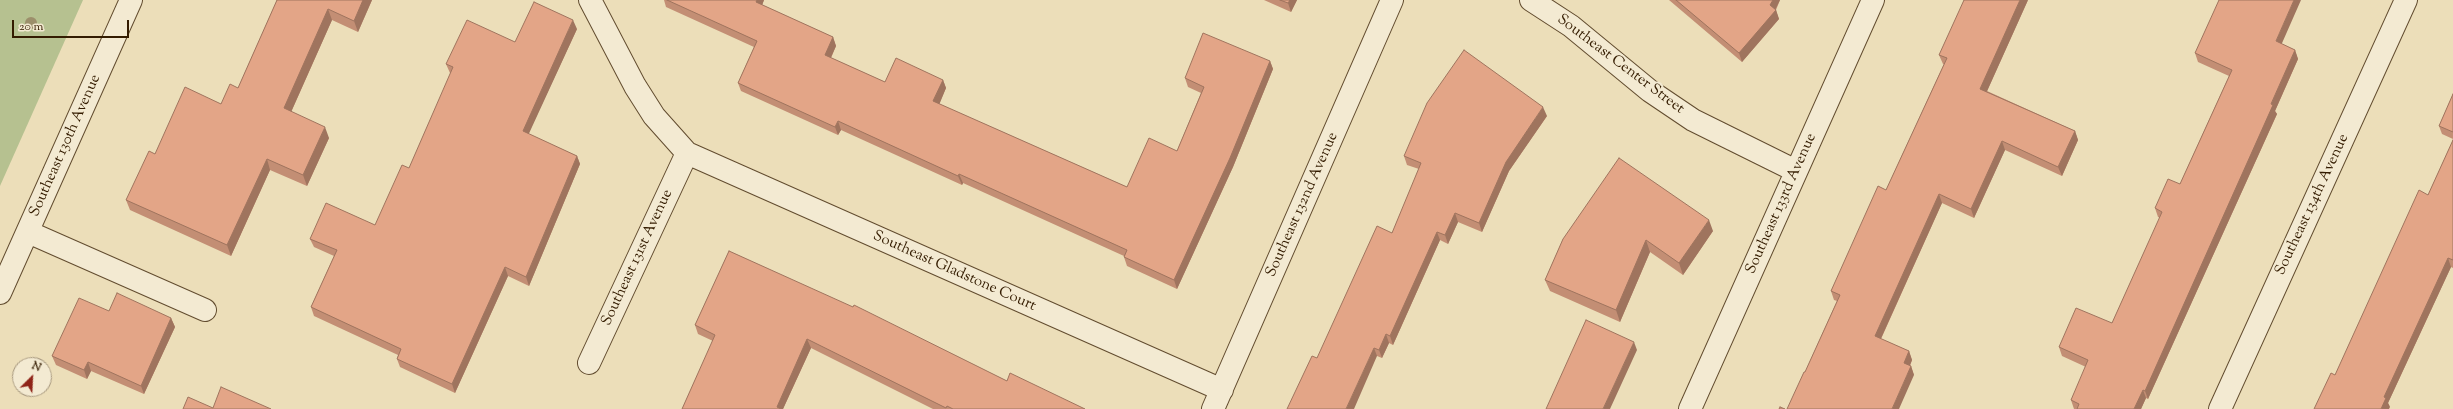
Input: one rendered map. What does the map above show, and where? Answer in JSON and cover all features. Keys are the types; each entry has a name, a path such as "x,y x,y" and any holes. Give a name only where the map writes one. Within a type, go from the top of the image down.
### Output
{"street":[{"name":"Southeast 130th Avenue","path":"0,293 131,0"},
{"path":"590,0 646,104 654,116 687,153"},
{"name":"Southeast 132nd Avenue","path":"1217,400 1392,0"},
{"name":"Southeast Center Street","path":"1531,0 1571,26 1650,91 1693,120 1796,171"},
{"name":"Southeast 133rd Avenue","path":"1690,409 1873,0"},
{"name":"Southeast 134th Avenue","path":"2220,409 2406,0"},
{"name":"Southeast 131st Avenue","path":"589,363 687,153"},
{"name":"Southeast Gladstone Court","path":"687,153 1217,400"},
{"path":"28,232 205,310"}],"green space":[{"path":"0,0 83,0 0,186"}],"building":[{"path":"277,0 363,0 354,21 328,9 284,108 325,127 303,175 267,159 227,245 126,200 149,151 155,154 185,87 221,104 230,84 238,88"},
{"path":"667,0 757,0 756,2 833,37 825,55 885,82 896,58 943,80 933,101 1127,187 1149,138 1177,151 1204,87 1185,78 1203,33 1270,61 1230,158 1174,280 1124,257 1127,250 959,174 958,176 838,121 835,127 738,83 757,41"},
{"path":"1280,0 1290,0 1288,3"},
{"path":"1676,0 1773,0 1770,5 1776,10 1739,53"},
{"path":"1964,0 2020,0 1980,89 2075,131 2058,167 2002,141 1971,209 1939,194 1875,336 1909,351 1904,363 1911,366 1892,409 1787,409 1840,295 1831,291 1878,186 1886,190 1947,58 1939,55"},
{"path":"2219,0 2294,0 2276,41 2295,50 2271,104 2273,105 2145,391 2143,390 2134,409 2077,409 2079,404 2071,400 2088,360 2059,347 2076,308 2112,323 2162,212 2155,208 2168,179 2180,184 2232,70 2195,53"},
{"path":"534,2 573,20 523,131 577,156 526,277 505,267 452,384 397,359 401,349 311,307 337,250 310,239 326,203 375,225 402,165 409,168 453,67 446,64 467,20 515,42"},
{"path":"1464,50 1543,107 1506,162 1479,223 1455,213 1445,235 1437,232 1390,336 1386,334 1379,350 1374,348 1346,409 1287,409 1312,356 1317,358 1377,226 1392,233 1421,163 1404,156 1427,103"},
{"path":"2453,94 2453,132 2439,126"},
{"path":"2453,140 2453,260 2448,258 2384,397 2386,398 2381,409 2314,409 2331,373 2335,375 2419,190 2428,195"},
{"path":"1619,158 1709,220 1679,263 1646,240 1616,310 1545,280 1563,239"},
{"path":"729,251 853,307 854,305 1007,381 1010,373 1085,409 953,409 947,406 946,408 807,339 777,407 781,409 682,409 715,335 695,325"},
{"path":"117,293 171,318 141,386 88,362 84,370 52,356 79,298 109,311"},
{"path":"1586,320 1634,342 1603,409 1546,409"},
{"path":"221,387 271,409 183,409 188,397 213,408"}]}
